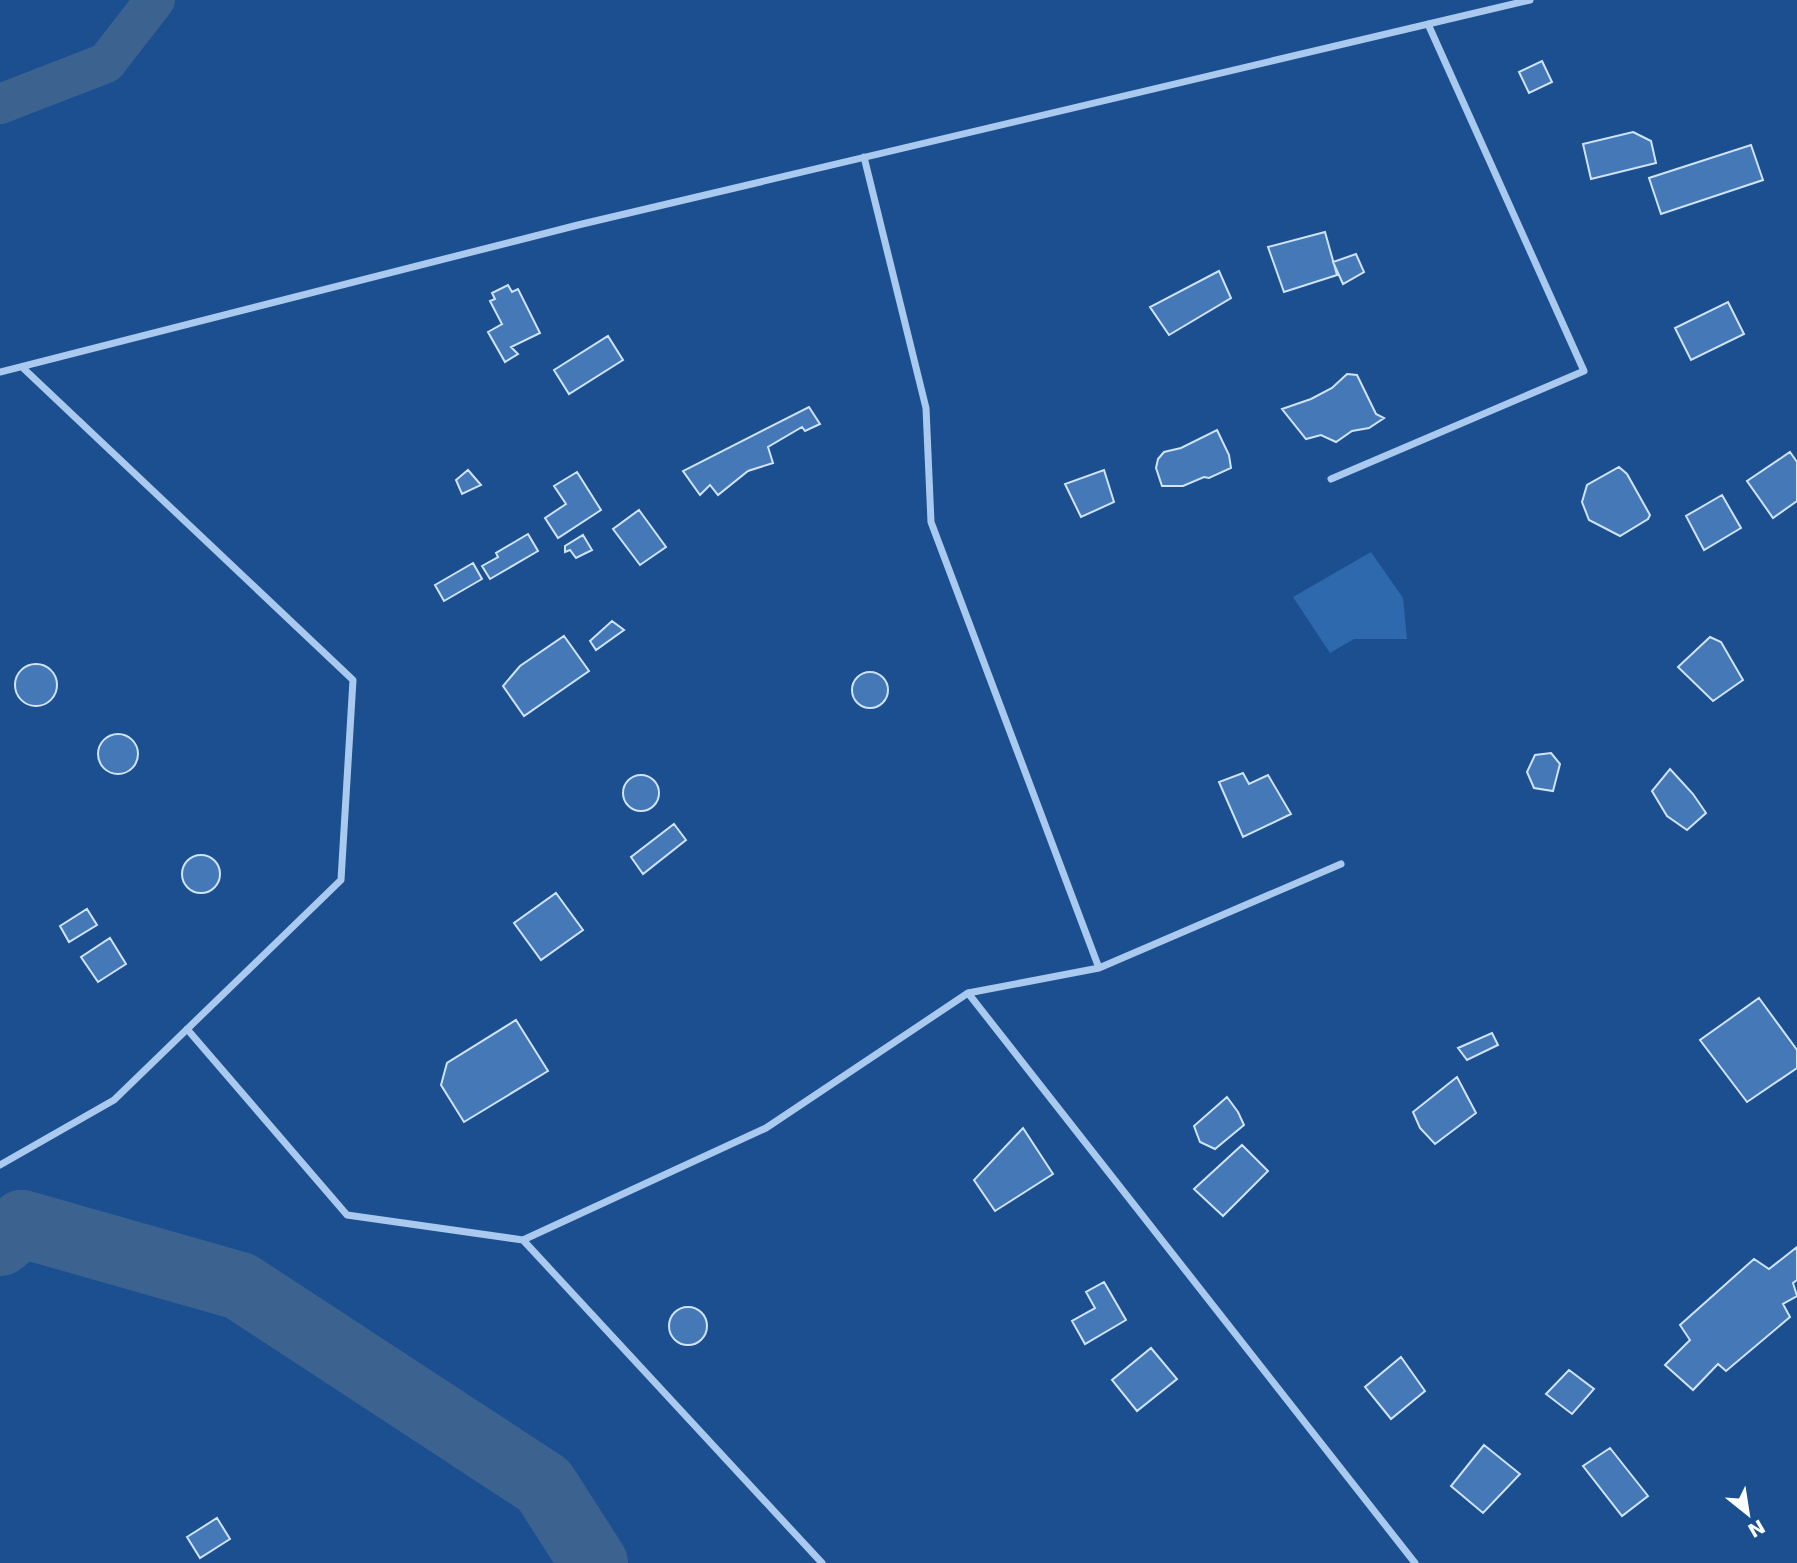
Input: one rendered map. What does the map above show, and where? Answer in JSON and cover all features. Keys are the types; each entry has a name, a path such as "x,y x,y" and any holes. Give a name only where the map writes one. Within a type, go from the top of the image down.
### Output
{"street":[{"path":"0,372 565,228 1530,0"},
{"path":"1331,479 1584,371 1428,24"},
{"path":"864,157 926,408 931,522 1099,968"},
{"path":"0,1165 114,1100 341,880 353,680 22,367"},
{"path":"187,1029 348,1214 523,1240 766,1128 968,993 1099,968 1341,864"},
{"path":"968,993 1415,1563"},
{"path":"523,1240 822,1563"}],"shaded area":[{"path":"1371,552 1403,598 1407,639 1354,639 1330,653 1293,597"}],"building":[{"path":"1542,61 1552,82 1529,93 1519,72"},
{"path":"1633,132 1651,141 1656,163 1591,179 1583,144"},
{"path":"1751,145 1763,180 1661,214 1649,178"},
{"path":"1325,232 1337,275 1284,292 1268,247"},
{"path":"1356,254 1364,272 1343,284 1333,262"},
{"path":"1219,271 1231,298 1169,335 1150,307"},
{"path":"508,285 512,292 518,289 540,333 511,347 518,354 505,362 488,332 502,324 490,301 495,299 492,293"},
{"path":"1728,302 1744,334 1691,360 1675,328"},
{"path":"608,336 623,360 569,394 554,370"},
{"path":"1347,374 1357,375 1376,414 1384,418 1369,428 1352,431 1336,442 1321,435 1306,439 1282,409 1332,388"},
{"path":"809,407 820,424 805,431 802,427 768,447 773,463 748,471 718,495 710,485 700,495 683,471"},
{"path":"1217,430 1229,455 1231,468 1183,486 1162,486 1156,468 1158,459 1164,452 1181,448"},
{"path":"1790,452 1797,462 1797,501 1773,518 1747,481"},
{"path":"1619,467 1627,474 1650,515 1648,519 1620,536 1589,520 1582,502 1587,485"},
{"path":"468,470 481,485 462,494 456,480"},
{"path":"1104,470 1114,502 1081,517 1065,484"},
{"path":"577,472 601,510 558,538 545,518 566,504 554,486"},
{"path":"1722,495 1741,528 1704,550 1686,516"},
{"path":"639,510 666,547 640,565 613,529"},
{"path":"528,534 538,551 490,579 482,566 498,557 496,553"},
{"path":"583,535 592,550 576,558 570,550 565,552 565,546"},
{"path":"473,563 482,579 444,601 435,585"},
{"path":"612,621 624,630 596,650 590,641"},
{"path":"564,636 589,671 524,716 503,686 520,666"},
{"path":"1710,637 1721,642 1743,680 1713,701 1678,667"},
{"path":"36,664 51,670 57,685 51,700 36,706 21,700 15,685 21,670"},
{"path":"870,672 883,677 888,690 883,703 870,708 857,703 852,690 857,677"},
{"path":"118,734 132,740 138,754 132,768 118,774 104,768 98,754 104,740"},
{"path":"1551,753 1560,764 1553,791 1534,788 1527,772 1535,755"},
{"path":"1670,769 1706,813 1687,830 1667,816 1652,791"},
{"path":"1243,773 1249,784 1268,775 1291,814 1243,837 1219,782"},
{"path":"641,775 654,780 659,793 654,806 641,811 628,806 623,793 628,780"},
{"path":"674,824 686,840 643,874 631,857"},
{"path":"201,855 214,861 220,874 214,887 201,893 188,887 182,874 188,861"},
{"path":"556,893 583,930 541,960 514,923"},
{"path":"87,909 97,925 69,942 60,926"},
{"path":"110,938 126,964 98,982 81,957"},
{"path":"1759,998 1797,1050 1797,1068 1747,1102 1700,1040"},
{"path":"516,1020 548,1071 464,1122 441,1085 447,1063"},
{"path":"1492,1033 1498,1045 1467,1060 1458,1048"},
{"path":"1457,1077 1476,1113 1435,1144 1420,1128 1413,1112"},
{"path":"1227,1097 1244,1125 1215,1149 1200,1142 1194,1126"},
{"path":"1023,1128 1053,1174 995,1211 974,1180"},
{"path":"1242,1145 1268,1171 1223,1216 1194,1189"},
{"path":"1797,1247 1797,1280 1793,1283 1797,1296 1783,1304 1790,1317 1726,1371 1718,1364 1693,1390 1665,1365 1690,1340 1680,1325 1754,1259 1769,1269"},
{"path":"1104,1282 1126,1320 1085,1344 1072,1321 1095,1308 1086,1292"},
{"path":"688,1307 701,1313 707,1326 701,1339 688,1345 675,1339 669,1326 675,1313"},
{"path":"1151,1348 1177,1379 1137,1411 1112,1380"},
{"path":"1401,1357 1425,1391 1391,1419 1365,1387"},
{"path":"1569,1370 1594,1389 1572,1414 1546,1394"},
{"path":"1484,1445 1520,1474 1483,1513 1451,1486"},
{"path":"1610,1448 1648,1496 1622,1516 1583,1466"},
{"path":"217,1518 230,1539 200,1558 187,1537"}],"waterway":[{"path":"0,104 106,63 155,0"},
{"path":"0,1242 22,1224 240,1286 544,1485 594,1563"}]}
